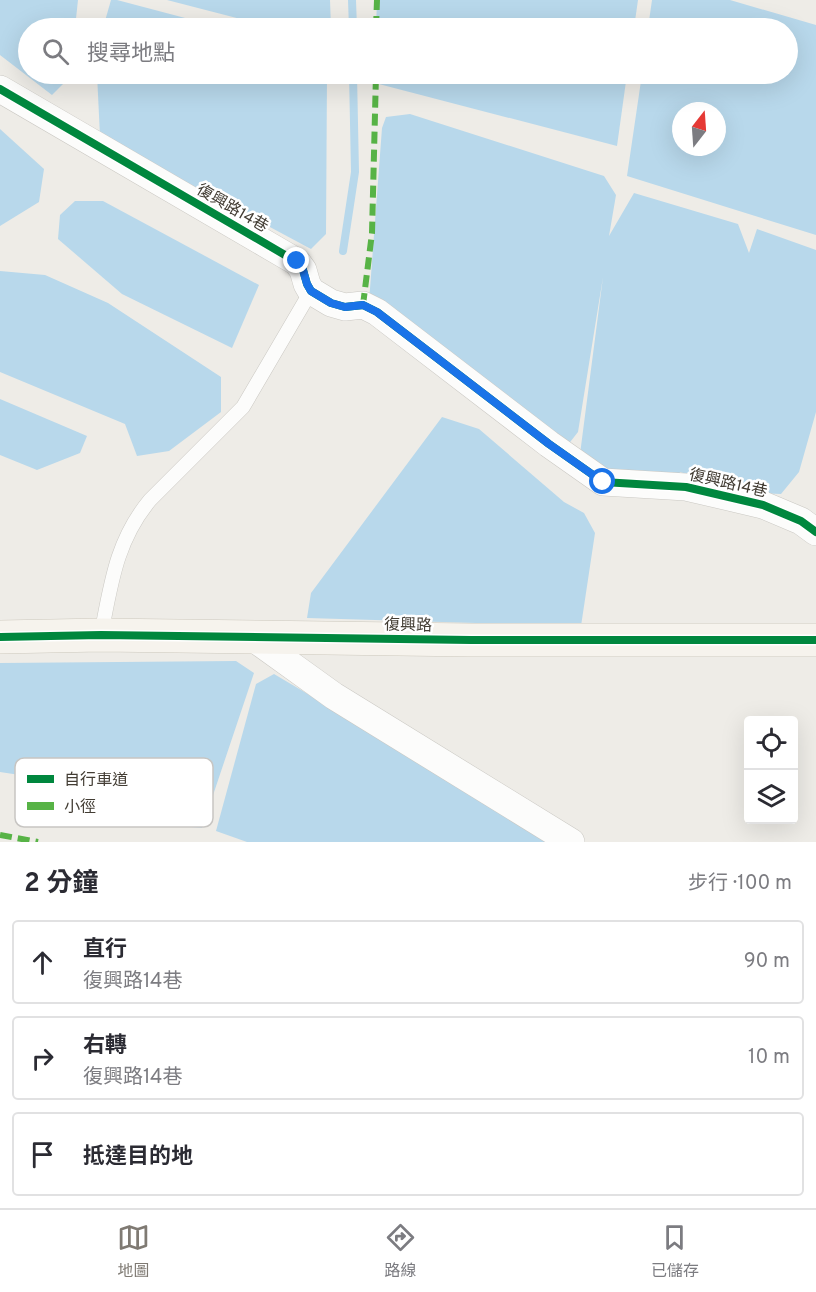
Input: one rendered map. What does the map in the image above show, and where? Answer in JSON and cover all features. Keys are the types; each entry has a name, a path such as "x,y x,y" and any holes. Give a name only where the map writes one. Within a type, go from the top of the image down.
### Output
{"street":[{"name":"復興路14巷","path":"0,89 297,261 311,291 331,303 345,307 363,305 377,312 540,437 603,482 686,487 763,505 801,521 816,532"},
{"name":"復興路","path":"0,636 816,640"},
{"path":"252,637 334,696 571,842"}],"lane":[{"path":"101,635 111,582 123,541 137,516 150,500 243,407 311,291"}],"water":[{"path":"0,0 78,0 76,18 18,18 18,69 0,55"},
{"path":"111,0 117,0 185,18 106,18"},
{"path":"167,0 330,0 331,18 236,18"},
{"path":"377,0 638,0 635,18 376,18"},
{"path":"652,0 730,0 792,18 649,18"},
{"path":"798,20 816,25 816,235 627,176 641,84 798,84"},
{"path":"38,84 63,84 52,95"},
{"path":"97,84 327,84 326,234 311,249 100,136"},
{"path":"379,84 626,84 617,146"},
{"path":"410,114 604,176 616,195 609,236 634,193 738,224 749,253 757,229 816,250 816,412 799,472 781,494 751,493 680,472 678,477 609,474 580,454 603,277 578,432 567,446 369,302 382,128 386,117"},
{"path":"0,129 44,169 39,202 0,226"},
{"path":"75,201 103,201 259,285 232,348 122,294 58,239 60,215"},
{"path":"0,271 45,275 108,303 221,377 221,412 169,451 137,456 125,424 0,372"},
{"path":"0,399 87,436 80,453 37,470 0,455"},
{"path":"442,417 479,429 564,502 584,513 595,533 581,626 307,618 311,593"},
{"path":"236,661 254,673 213,795 213,758 15,758 15,774 0,772 0,663"},
{"path":"274,674 558,842 247,842 216,831 256,684"}],"waterway":[{"path":"352,0 353,18"},
{"path":"343,251 355,172 353,84"}],"marked path":[{"path":"376,18 377,0"},
{"path":"363,305 372,233 376,84"},
{"path":"0,835 38,842"}],"cycle path":[{"path":"0,89 297,262 303,270 311,291 331,303 345,307 363,305 377,312 549,444 603,482 686,487 763,505 801,521 816,532"},
{"path":"0,637 101,635 471,640 816,640"}],"route":[{"path":"297,261 311,291 331,303 345,307 363,305 377,312 549,444 603,482"}]}
